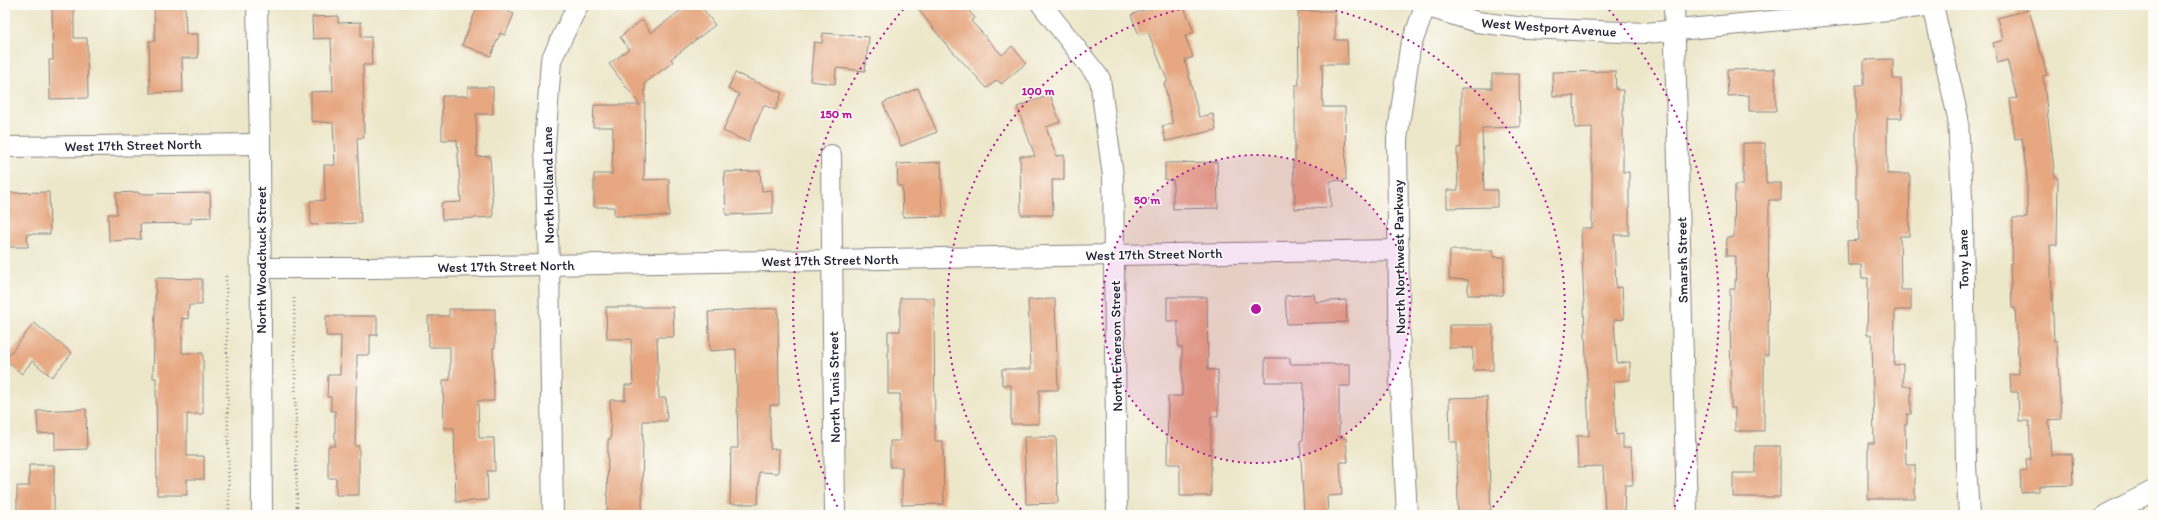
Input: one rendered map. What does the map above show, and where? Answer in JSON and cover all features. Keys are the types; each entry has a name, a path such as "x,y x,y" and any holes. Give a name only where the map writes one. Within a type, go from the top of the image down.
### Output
{"street":[{"name":"North Woodchuck Street","path":"257,5 260,144 262,515"},
{"name":"North Holland Lane","path":"553,515 549,265 545,147 550,60 578,5"},
{"name":"North Emerson Street","path":"1042,5 1100,79 1113,176 1117,515"},
{"name":"Smarsh Street","path":"1674,5 1687,515"},
{"name":"West Westport Avenue","path":"1424,6 1477,22 1525,28 1646,33 1920,7 1924,5"},
{"name":"Tony Lane","path":"1933,5 1958,118 1963,217 1966,465 1969,515"},
{"name":"North Northwest Parkway","path":"1407,515 1400,382 1397,139 1410,48 1424,6"},
{"name":"West 17th Street North","path":"5,147 260,144"},
{"name":"North Tunis Street","path":"831,155 835,515"},
{"name":"West 17th Street North","path":"261,268 549,265 1399,250"},
{"path":"2106,515 2153,491"}],"path":[{"path":"226,276 229,515"},
{"path":"294,298 297,515"}],"building":[{"path":"52,5 74,5 74,38 87,38 88,98 50,99 49,60 53,60"},
{"path":"154,5 185,5 186,34 198,34 198,58 182,58 183,92 150,93 149,41 155,41"},
{"path":"478,5 493,5 514,14 505,35 500,33 491,56 462,45"},
{"path":"688,5 700,5 715,25 671,59 673,62 645,83 644,180 669,179 669,216 614,216 614,207 594,207 594,174 612,174 613,127 593,127 594,105 640,105 609,64 629,49 620,37 642,20 651,33"},
{"path":"915,5 964,5 975,18 971,21 1002,55 1012,46 1026,63 1001,84 997,80 987,88 944,42"},
{"path":"1157,5 1183,5 1194,32 1185,36 1193,57 1185,60 1199,117 1213,114 1216,130 1166,141 1162,126 1173,124 1164,83 1168,82 1148,32 1139,35 1131,15"},
{"path":"2029,10 2047,75 2043,76 2055,177 2058,177 2057,245 2050,245 2054,341 2057,341 2061,419 2049,420 2051,455 2072,454 2073,485 2039,486 2039,491 2021,492 2020,471 2027,470 2026,459 2031,459 2029,421 2019,421 2018,392 2011,392 2010,375 2019,374 2015,308 2012,308 2010,263 2012,263 2013,218 2027,218 2027,177 2022,138 2015,139 2010,99 2017,98 2007,60 1998,63 1993,43 2003,40 1997,18"},
{"path":"1298,11 1335,11 1335,40 1347,40 1348,64 1322,64 1323,107 1345,107 1346,180 1330,181 1331,207 1295,209 1293,161 1295,161 1295,85 1299,85"},
{"path":"338,16 338,23 361,22 361,37 371,37 372,65 363,65 364,138 357,138 361,223 311,225 310,201 325,200 324,165 335,165 333,123 311,121 311,92 333,91 331,38 313,39 312,17"},
{"path":"823,33 869,37 865,71 836,68 835,84 810,81 814,42 822,43"},
{"path":"1893,59 1893,79 1901,79 1902,118 1887,118 1887,174 1910,174 1909,236 1900,236 1901,290 1911,290 1911,310 1895,310 1894,365 1903,364 1903,386 1911,386 1911,414 1907,414 1907,424 1905,424 1906,465 1915,465 1915,499 1868,499 1868,443 1874,443 1872,335 1867,335 1868,278 1862,278 1861,265 1848,265 1847,241 1859,240 1858,199 1856,199 1856,85 1864,85 1864,60"},
{"path":"1775,69 1776,111 1749,111 1749,95 1728,96 1727,70"},
{"path":"1615,71 1616,90 1623,90 1623,172 1629,172 1629,235 1614,235 1616,288 1622,287 1624,319 1614,320 1617,363 1630,362 1630,380 1614,381 1616,435 1623,434 1623,448 1631,447 1633,485 1625,485 1624,515 1605,515 1603,466 1578,467 1577,436 1589,436 1581,228 1592,228 1592,127 1575,128 1574,96 1553,96 1552,72"},
{"path":"735,73 782,93 775,110 764,105 748,142 723,131 739,94 728,89"},
{"path":"1492,74 1519,74 1520,127 1482,128 1484,190 1497,190 1497,207 1447,208 1447,190 1458,190 1457,148 1461,147 1461,88 1492,88"},
{"path":"468,87 493,87 493,114 476,114 477,157 490,156 493,217 442,220 441,203 461,202 457,140 442,140 442,96 468,96"},
{"path":"918,88 937,132 901,146 883,103"},
{"path":"1050,95 1060,122 1046,127 1056,156 1064,155 1064,180 1052,180 1053,215 1021,215 1020,156 1035,156 1017,107"},
{"path":"1743,143 1765,143 1766,183 1781,183 1781,200 1769,200 1768,355 1764,355 1764,431 1735,431 1735,408 1731,408 1730,289 1735,289 1736,256 1726,256 1727,237 1734,237 1735,185 1743,185"},
{"path":"941,162 943,216 903,217 902,186 898,186 897,164"},
{"path":"1217,162 1218,208 1173,209 1173,180 1165,180 1165,163"},
{"path":"760,171 762,191 772,190 773,213 726,215 724,172"},
{"path":"49,192 50,234 27,234 28,247 8,247 7,193"},
{"path":"138,192 139,194 210,193 211,217 191,218 191,223 140,224 141,239 109,241 108,214 117,214 116,193"},
{"path":"1450,250 1493,250 1493,257 1504,257 1503,295 1468,295 1468,280 1449,279"},
{"path":"156,278 202,279 202,305 189,305 188,319 182,318 182,353 203,353 203,414 187,414 187,456 204,456 204,479 187,479 187,495 157,495 156,378 153,378"},
{"path":"1314,294 1315,302 1346,300 1347,322 1287,324 1285,296"},
{"path":"1167,297 1207,297 1208,370 1218,370 1218,416 1211,416 1211,496 1180,496 1180,464 1167,464 1168,396 1182,396 1182,347 1178,347 1178,321 1167,321"},
{"path":"900,298 934,298 935,441 943,441 944,504 902,505 902,467 890,467 890,441 900,441 900,394 888,394 888,331 900,331"},
{"path":"1055,299 1058,390 1039,390 1039,424 1011,424 1011,385 1002,385 1002,369 1031,369 1028,300"},
{"path":"606,307 673,307 674,337 657,337 659,398 666,398 667,421 643,421 642,515 607,515 608,439 611,439 610,400 625,400 625,385 633,385 631,339 607,339"},
{"path":"778,308 779,405 770,405 770,449 779,449 778,473 759,472 758,504 730,504 731,448 738,448 736,349 710,351 708,312"},
{"path":"449,309 495,309 495,348 493,348 494,401 478,401 479,438 494,438 495,471 487,471 488,500 456,502 454,428 444,428 443,380 450,380 450,347 429,347 428,316 449,316"},
{"path":"326,316 377,316 377,335 370,335 370,355 357,355 355,446 359,446 359,495 336,495 336,478 328,478 328,446 335,446 335,411 331,411 331,397 327,397 328,375 340,375 341,336 326,336"},
{"path":"34,323 72,353 52,377 32,361 22,374 5,360"},
{"path":"1449,325 1493,325 1493,370 1473,370 1473,348 1449,348"},
{"path":"1265,358 1290,358 1290,364 1350,364 1350,386 1339,386 1339,438 1346,438 1348,462 1340,462 1342,495 1327,496 1328,515 1304,515 1300,441 1303,440 1304,382 1265,382"},
{"path":"1487,397 1491,515 1458,515 1457,442 1450,442 1449,398"},
{"path":"86,409 87,449 55,450 55,433 38,434 37,411"},
{"path":"1024,437 1056,437 1058,503 1026,504"},
{"path":"1755,446 1780,446 1780,497 1733,497 1733,473 1755,473"},
{"path":"29,465 54,465 54,514 17,514 17,486 29,486"}]}
